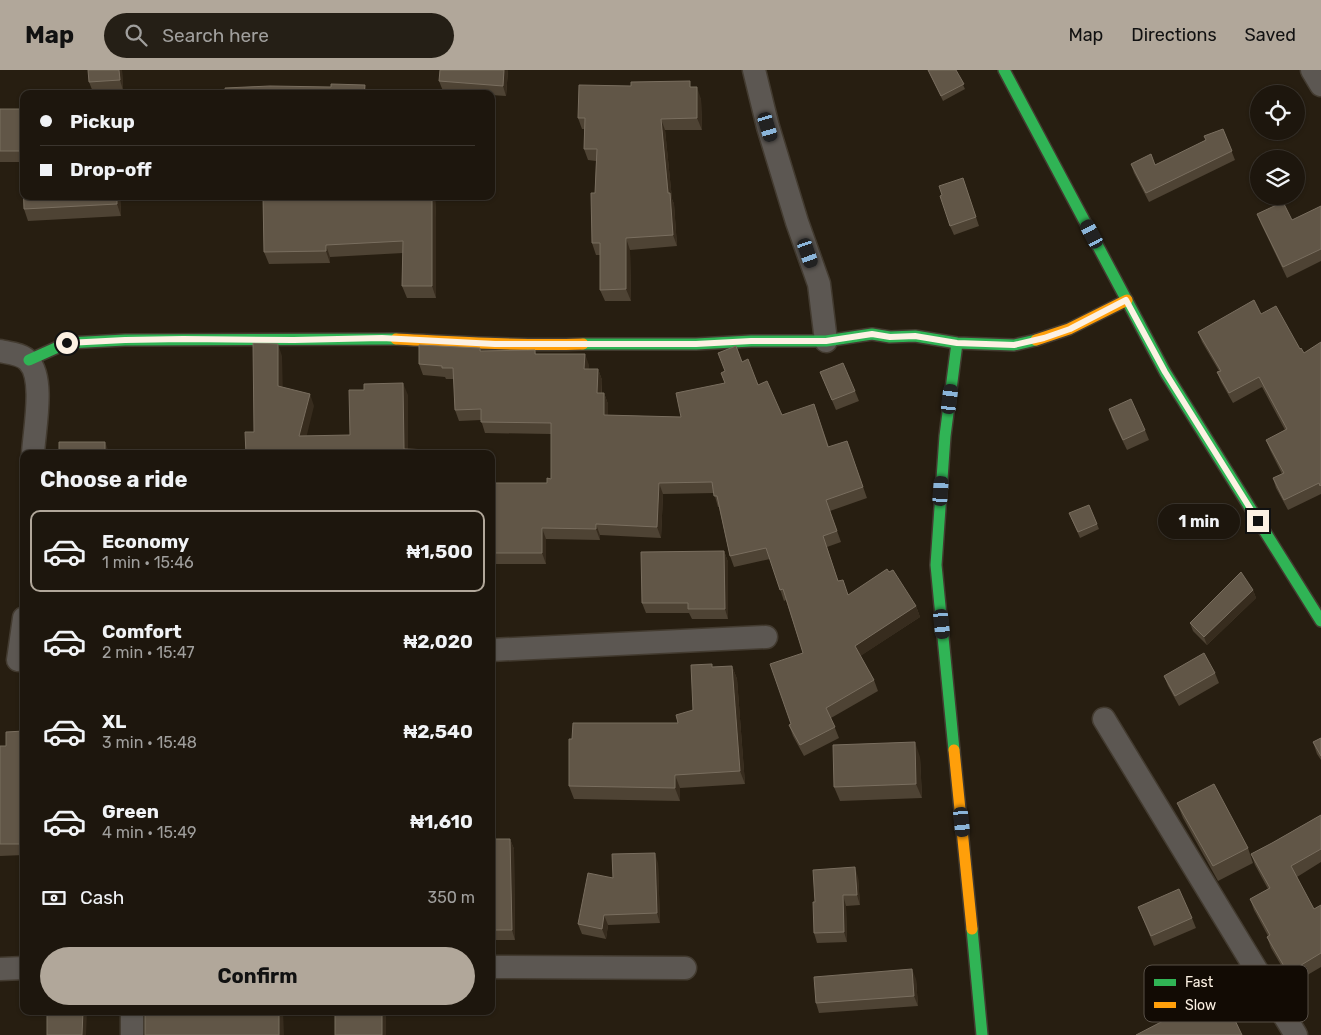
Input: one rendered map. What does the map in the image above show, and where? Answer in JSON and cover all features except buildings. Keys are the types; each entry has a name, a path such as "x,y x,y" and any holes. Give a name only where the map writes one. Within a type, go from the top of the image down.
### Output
{"street":[{"path":"754,70 778,159 818,284 826,341"},
{"path":"1004,70 1165,372 1321,621"},
{"path":"1312,70 1321,85"},
{"path":"29,360 67,343 134,340 382,338 532,345 696,344 751,341 826,341 872,334 890,337 915,336 957,343 1014,345 1044,338 1070,329 1126,300"},
{"path":"957,343 945,436 936,565 982,1035"},
{"path":"0,351 15,354 29,360 35,372 38,400 32,450"},
{"path":"14,661 20,635"},
{"path":"495,650 766,637"},
{"path":"1104,719 1253,965"},
{"path":"495,967 685,968"},
{"path":"0,969 20,968"},
{"path":"132,1015 132,1035"},
{"path":"1288,1022 1296,1035"}],"traffic: fast":[{"path":"1004,70 1165,372 1321,621"},
{"path":"583,344 826,341 872,334 890,337 915,336 957,343 1014,345 1036,340"},
{"path":"29,360 67,343 125,340 396,339"},
{"path":"954,750 936,565 945,436 957,343"},
{"path":"972,929 982,1035"}],"traffic: slow":[{"path":"1036,340 1069,329 1127,300"},
{"path":"396,339 512,344 583,344"},
{"path":"954,750 972,929"}],"route":[{"path":"67,343 183,339 294,340 382,338 541,345 614,343 696,344 751,341 826,341 872,334 890,337 915,336 957,343 1014,345 1044,338 1070,329 1126,300 1165,372 1258,521"}]}
